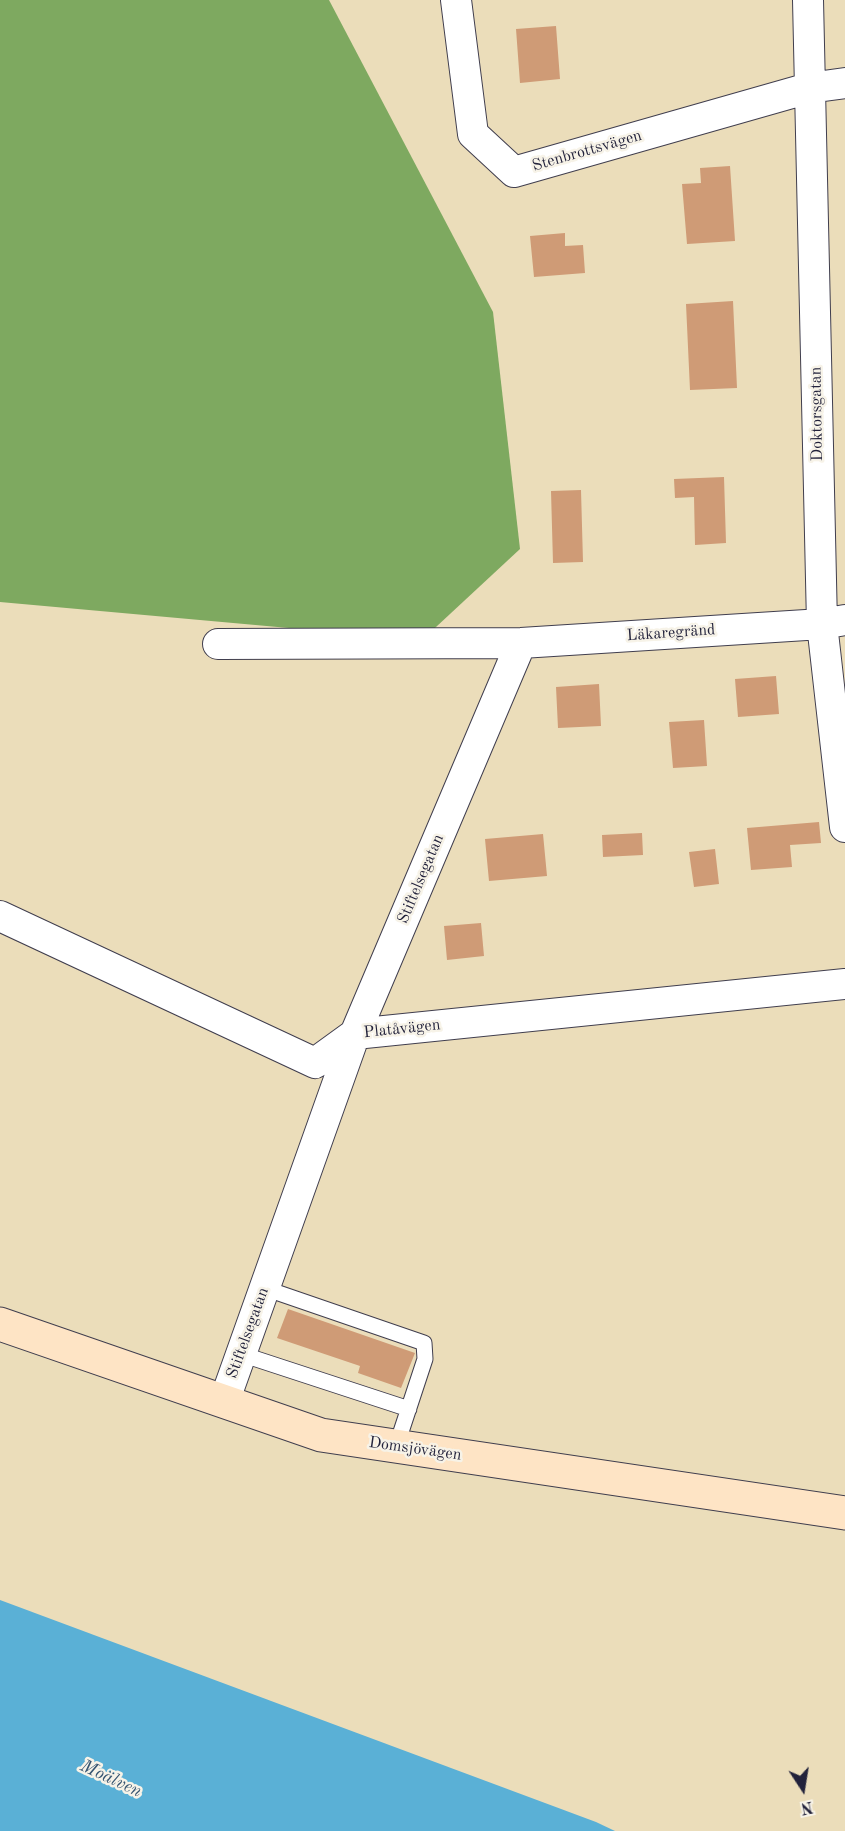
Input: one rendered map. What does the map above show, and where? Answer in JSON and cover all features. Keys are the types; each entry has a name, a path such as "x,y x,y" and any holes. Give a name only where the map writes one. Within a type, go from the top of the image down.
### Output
{"street":[{"name":"Stenbrottsvägen","path":"456,0 473,134 514,172 809,88 845,83"},
{"name":"Doktorsgatan","path":"808,0 809,88 845,827"},
{"name":"Läkaregränd","path":"520,643 834,622"},
{"path":"218,644 520,643"},
{"name":"Stiftelsegatan","path":"224,1402 355,1034 520,643"},
{"name":"Platåvägen","path":"0,916 315,1063 355,1034 845,984"},
{"name":"Domsjövägen","path":"0,1324 321,1436 845,1513"}],"lane":[{"path":"264,1288 424,1343 425,1359 396,1447"},
{"path":"241,1354 409,1409"}],"green space":[{"path":"0,0 329,0 493,312 520,549 422,640 0,602"}],"water":[{"name":"Moälven","path":"0,1600 596,1822 615,1831 0,1831"}],"building":[{"path":"556,26 560,79 520,83 516,29"},
{"path":"730,166 735,241 687,244 682,184 701,183 700,168"},
{"path":"565,233 565,246 583,245 585,273 534,277 530,236"},
{"path":"733,301 737,388 690,390 686,304"},
{"path":"724,477 726,543 695,545 694,497 675,498 674,479"},
{"path":"581,490 583,562 553,563 551,491"},
{"path":"776,676 779,714 738,717 735,679"},
{"path":"599,684 601,726 558,728 556,687"},
{"path":"704,720 707,766 673,768 669,722"},
{"path":"819,822 821,843 790,845 792,867 751,870 747,828"},
{"path":"642,833 643,855 603,857 602,835"},
{"path":"543,834 547,876 489,881 485,839"},
{"path":"715,849 719,884 694,887 689,852"},
{"path":"481,923 484,956 447,960 444,926"},
{"path":"288,1309 415,1353 401,1388 358,1373 360,1366 277,1338"}]}
